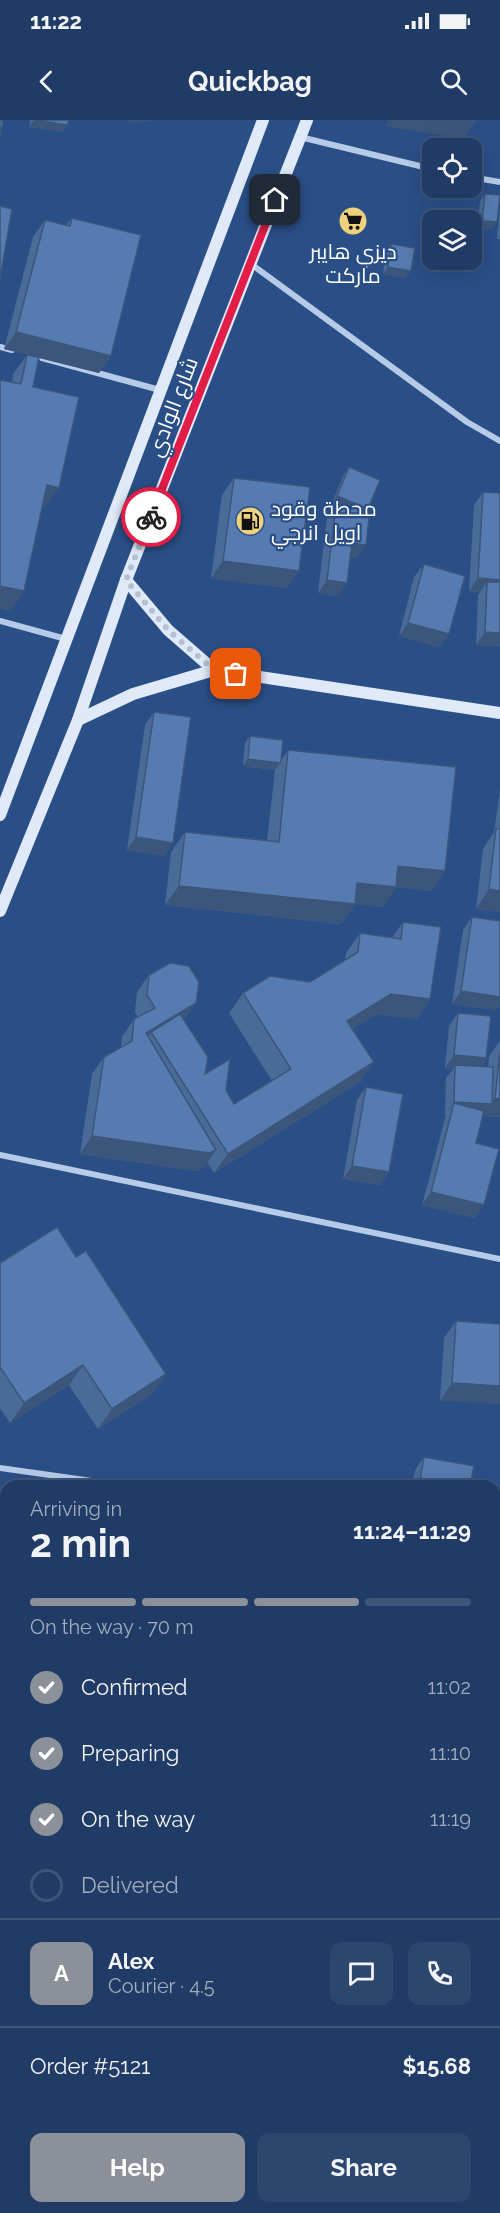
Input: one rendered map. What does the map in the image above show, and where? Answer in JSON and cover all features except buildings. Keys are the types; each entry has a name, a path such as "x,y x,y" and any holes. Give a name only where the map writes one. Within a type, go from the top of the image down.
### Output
{"main road":[{"name":"شارع الوادي","path":"0,815 263,120"},
{"name":"شارع الوادي","path":"0,911 78,720 126,580 307,120"},
{"path":"126,580 168,630 214,670"},
{"path":"78,720 133,694 214,670 500,714"}],"street":[{"path":"300,137 422,167"},
{"path":"482,179 500,182"},
{"path":"250,264 467,422 500,441"},
{"path":"0,347 23,353"},
{"path":"34,356 160,390"},
{"path":"0,621 66,639"},
{"path":"0,1155 500,1259"},
{"path":"0,1468 85,1480"}],"way so far":[{"path":"151,517 126,580 168,630 214,670 236,674"}],"place":[{"name":"ديزي هايبر ماركت","path":"353,221"},
{"name":"محطة وقود اويل انرجي","path":"250,521"}],"route":[{"path":"151,517 275,200"}]}
